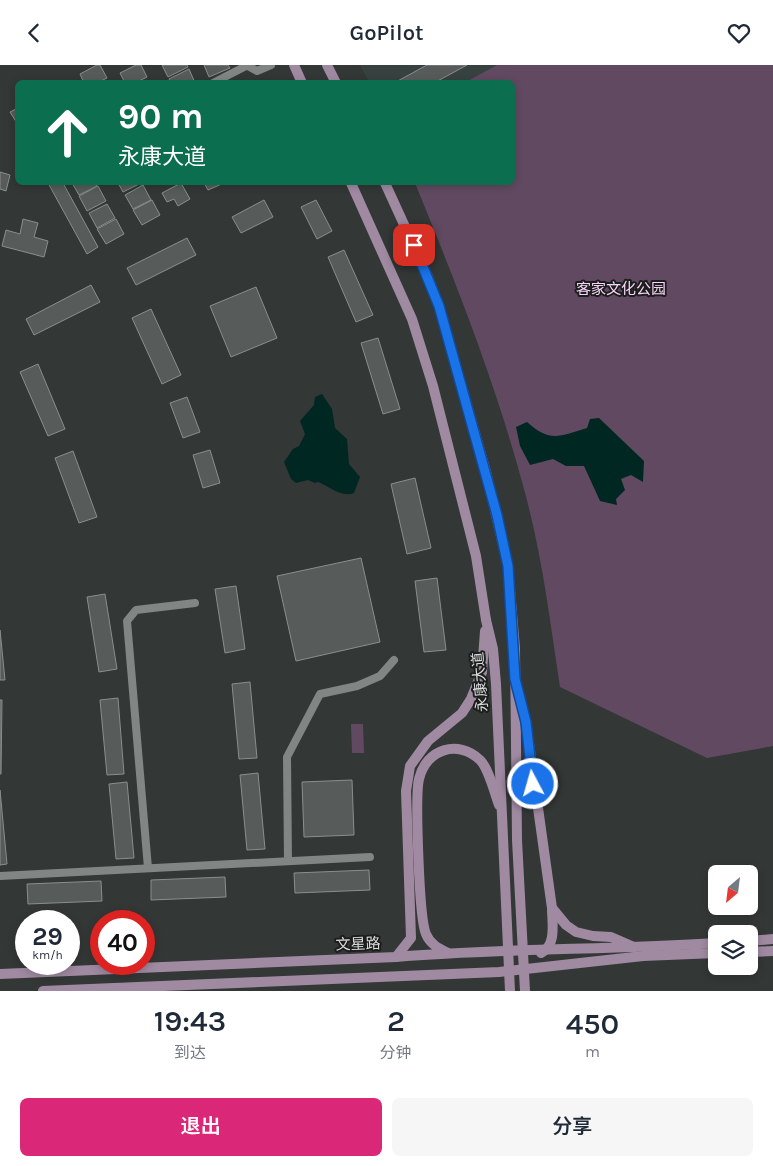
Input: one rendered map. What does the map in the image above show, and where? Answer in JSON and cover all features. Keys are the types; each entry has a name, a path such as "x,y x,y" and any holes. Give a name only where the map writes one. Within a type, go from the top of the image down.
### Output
{"street":[{"path":"219,80 248,66 257,71 271,65"},
{"path":"294,65 301,80"},
{"path":"327,65 334,80"},
{"name":"永康大道","path":"352,185 412,319 433,386 476,556 486,620 493,649 496,684 510,991"},
{"path":"386,185 428,277 439,306 497,515 508,566 515,679 517,840 525,991"},
{"path":"148,868 128,621 136,610 195,603"},
{"path":"396,957 410,937 406,791 410,766 428,741 462,713 474,693 482,672 486,620"},
{"path":"288,861 287,757 320,694 356,687 380,676 394,660"},
{"path":"499,972 544,951 553,936 552,908 526,722 515,679"},
{"path":"449,953 430,941 422,920 418,806 419,779 426,761 450,748 461,748 471,753 482,761 503,814"},
{"path":"0,876 370,857"},
{"path":"552,908 566,925 576,932 593,936 611,937 637,948"},
{"path":"758,940 773,939"},
{"name":"文星路","path":"0,974 396,957 449,953 637,948 708,944"},
{"path":"758,952 773,951"},
{"path":"43,991 499,972 643,956 708,953"}],"shaded area":[{"path":"360,65 497,65 471,80 368,80"},
{"path":"322,394 332,409 335,428 347,439 349,464 360,477 354,493 340,493 318,482 315,483 308,480 296,483 291,479 284,462 293,449 299,446 305,434 300,421 314,405 315,397"},
{"path":"599,418 644,461 643,482 631,475 621,479 625,490 616,499 617,505 600,501 584,466 566,466 553,459 530,465 520,446 516,427 527,422 542,433 556,436 587,428 590,419"}],"green space":[{"name":"客家文化公园","path":"497,65 773,65 773,746 707,758 560,687 536,538 513,450 488,372 416,185 515,185 515,80 470,80"},
{"path":"351,724 363,724 364,753 352,753"}],"building":[{"path":"100,65 107,78 103,80 83,80 80,74"},
{"path":"136,65 141,65 147,77 141,80 124,80 120,73"},
{"path":"162,65 187,65 188,67 168,77"},
{"path":"204,65 228,65 230,68 209,77"},
{"path":"427,65 467,65 440,80 400,80"},
{"path":"189,69 194,80 170,80"},
{"path":"15,110 15,120 10,112"},
{"path":"0,172 10,175 6,191 0,189"},
{"path":"49,185 64,185 98,247 87,254"},
{"path":"73,185 97,185 97,186 79,195"},
{"path":"119,185 137,185 123,192"},
{"path":"143,185 151,200 133,209 125,195"},
{"path":"177,185 182,185 190,199 178,206 174,199 167,202 162,193"},
{"path":"205,185 219,185 208,190"},
{"path":"98,186 106,201 87,211 79,196"},
{"path":"152,200 160,215 142,225 133,210"},
{"path":"264,200 273,217 241,233 232,217"},
{"path":"316,200 332,231 317,239 301,207"},
{"path":"107,204 115,218 97,228 89,213"},
{"path":"23,219 38,223 34,237 48,241 44,257 2,246 6,230 20,234"},
{"path":"116,219 124,234 106,244 97,229"},
{"path":"187,238 196,255 136,285 127,268"},
{"path":"344,250 373,315 356,322 328,257"},
{"path":"91,285 100,302 34,335 26,319"},
{"path":"256,287 277,338 231,357 210,306"},
{"path":"151,309 181,375 162,384 132,318"},
{"path":"378,338 400,409 383,414 361,343"},
{"path":"38,364 65,429 48,436 20,372"},
{"path":"187,397 200,432 183,438 170,403"},
{"path":"210,450 220,483 203,488 193,455"},
{"path":"73,451 97,517 79,523 55,458"},
{"path":"415,478 431,548 407,554 391,484"},
{"path":"361,558 380,642 296,661 277,576"},
{"path":"437,578 446,650 424,652 415,581"},
{"path":"236,586 245,649 225,653 215,589"},
{"path":"105,594 117,669 99,672 87,597"},
{"path":"0,630 5,680 0,680"},
{"path":"250,682 257,758 239,759 232,684"},
{"path":"118,698 124,774 107,775 100,700"},
{"path":"0,700 2,700 1,774 0,774"},
{"path":"258,773 265,849 247,850 240,775"},
{"path":"352,780 354,835 304,837 302,782"},
{"path":"127,782 134,858 116,859 109,784"},
{"path":"0,790 7,864 0,865"},
{"path":"369,870 370,890 295,893 294,873"},
{"path":"225,877 226,897 151,900 151,880"},
{"path":"101,881 102,901 28,904 27,884"}],"route":[{"path":"414,245 439,306 497,515 508,566 515,649 515,679 526,722 533,784"}]}
